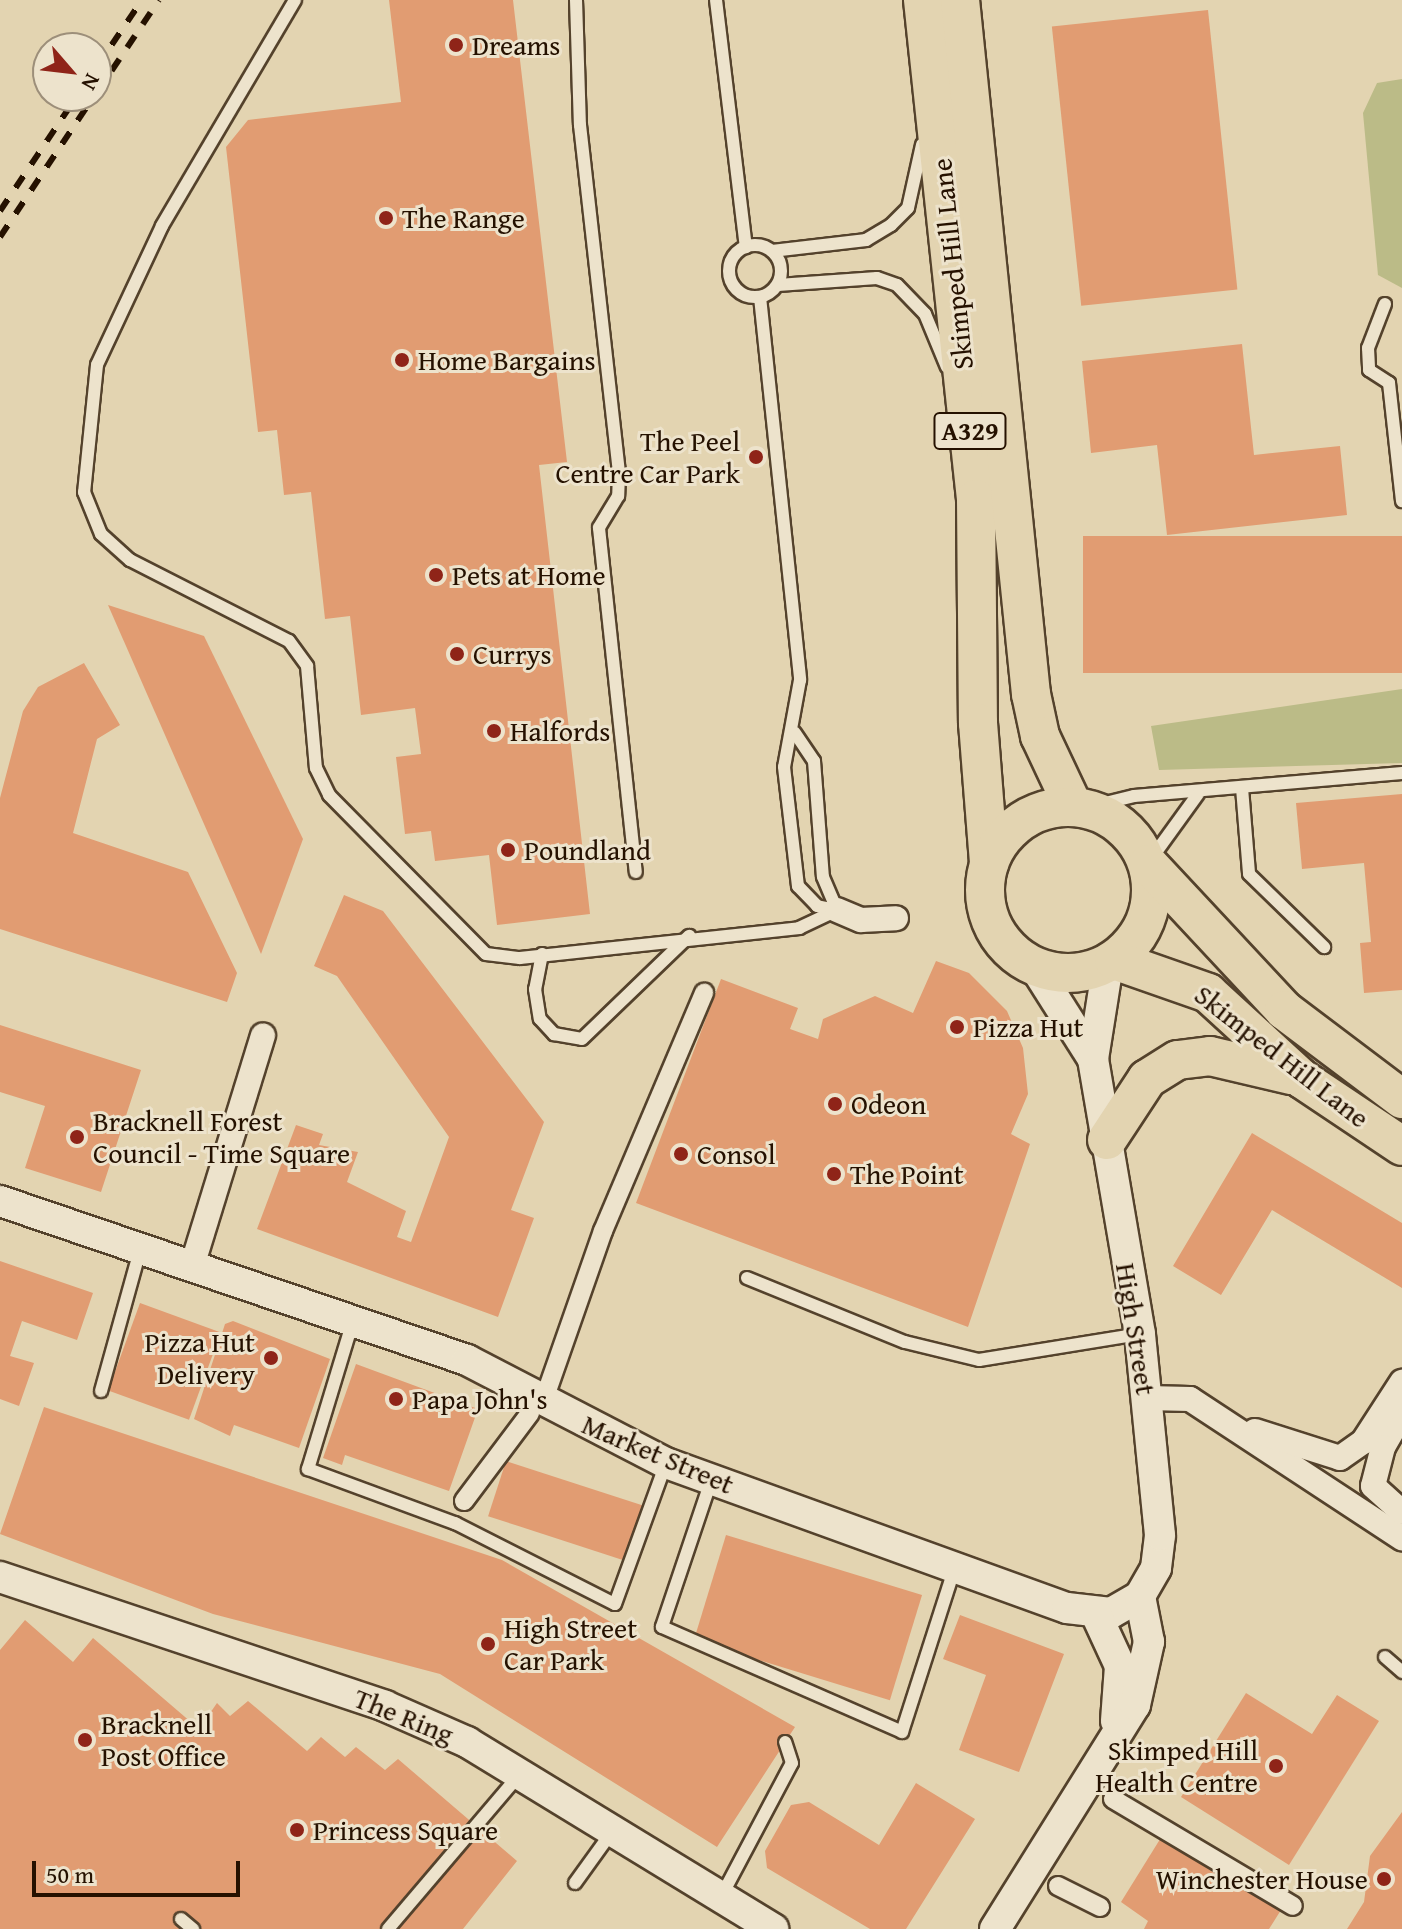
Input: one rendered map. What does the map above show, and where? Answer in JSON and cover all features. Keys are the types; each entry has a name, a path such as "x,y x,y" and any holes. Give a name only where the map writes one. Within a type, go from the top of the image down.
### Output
{"main road":[{"name":"Skimped Hill Lane","path":"923,0 969,421 989,864"},
{"name":"Skimped Hill Lane","path":"960,0 1031,694 1040,736 1079,807"},
{"path":"1079,807 1127,830 1148,864 1146,920 1111,962 1068,973 1034,966 994,929 985,897 989,864 1025,818 1079,807"},
{"name":"Skimped Hill Lane","path":"1148,864 1284,1010 1402,1099"},
{"name":"Skimped Hill Lane","path":"1111,962 1208,993 1302,1079 1402,1146"},
{"path":"1107,1140 1147,1079 1178,1060 1230,1059 1302,1079"}],"street":[{"path":"837,910 861,920 896,918"},
{"name":"High Street","path":"1111,962 1093,1059 1140,1334 1160,1535 1156,1568 1140,1596"},
{"name":"High Street","path":"1034,966 1093,1059"},
{"path":"548,1388 603,1231 704,993"},
{"path":"193,1263 263,1036"},
{"name":"Market Street","path":"0,1201 141,1244 467,1360 666,1463 955,1567 1091,1612"},
{"path":"1234,1425 1340,1458 1363,1442 1402,1382"},
{"path":"1147,1398 1190,1399 1402,1538"},
{"path":"464,1501 530,1413"},
{"path":"1402,1414 1383,1447 1373,1486 1402,1512"},
{"name":"The Ring","path":"0,1577 385,1706 520,1774 773,1929"},
{"path":"995,1929 1109,1749 1147,1668 1140,1596 1091,1612 1120,1666 1109,1749"},
{"path":"1113,1799 1293,1906"},
{"path":"1058,1886 1100,1907"}],"lane":[{"path":"295,0 110,330 97,365 84,492 112,548 273,628 300,653 324,787 470,944 504,958 689,936 799,928 837,910"},
{"path":"576,0 581,138 619,473 618,496 599,528 636,872"},
{"path":"716,0 746,247"},
{"path":"928,44 920,170 908,208 866,240 772,251 746,247 734,256 730,278 745,295 760,297 778,285 877,278 897,285 925,314 969,421"},
{"path":"772,251 782,271 778,285"},
{"path":"760,297 799,659 795,733 784,767 798,886 817,906 837,910"},
{"path":"1385,304 1368,348 1369,370 1389,383 1402,501"},
{"path":"795,733 814,761 823,877 837,910"},
{"path":"1079,807 1134,796 1198,794 1402,773"},
{"path":"1242,788 1249,874 1324,947"},
{"path":"1148,864 1198,794"},
{"path":"542,954 535,989 540,1019 554,1034 582,1039 689,936"},
{"path":"101,1391 141,1244"},
{"path":"747,1278 905,1342 979,1360 1140,1334"},
{"path":"354,1318 308,1469 455,1523 615,1604 666,1463"},
{"path":"712,1480 662,1627 902,1732 955,1567"},
{"path":"455,1523 464,1501"},
{"path":"1385,1657 1402,1672"},
{"path":"722,1895 792,1763 785,1742"},
{"path":"388,1929 520,1774"},
{"path":"575,1883 613,1830"},
{"path":"181,1919 193,1929"}],"green space":[{"path":"1402,79 1402,288 1378,275 1363,113 1377,83"},
{"path":"1402,689 1402,763 1159,770 1151,726"}],"building":[{"path":"389,0 513,0 567,462 539,465 590,914 497,925 489,855 435,861 431,831 405,834 396,757 421,754 415,708 361,715 350,616 325,619 311,492 284,495 277,430 258,432 226,147 248,120 401,102"},
{"path":"1208,10 1237,289 1081,306 1052,26"},
{"path":"1242,344 1254,455 1340,446 1347,515 1167,535 1157,445 1091,453 1082,361"},
{"path":"1083,536 1402,536 1402,673 1083,673"},
{"path":"108,605 204,636 303,839 261,954"},
{"path":"84,663 120,725 97,739 73,833 188,872 237,973 227,1002 0,929 0,798 23,711 38,687"},
{"path":"1402,794 1402,990 1364,993 1360,943 1371,942 1364,863 1302,869 1296,803"},
{"path":"344,895 383,911 544,1122 511,1210 534,1218 498,1317 257,1229 296,1125 323,1134 319,1145 358,1152 347,1182 406,1211 397,1237 411,1242 449,1137 337,976 314,966"},
{"name":"The Point","path":"936,961 969,973 1007,1011 1023,1048 1028,1094 1011,1134 1030,1144 968,1327 636,1203 721,979 798,1008 790,1029 818,1039 823,1019 875,996 913,1013"},
{"name":"Bracknell Forest Council - Time Square","path":"0,1025 141,1070 101,1192 25,1168 45,1106 0,1092"},
{"path":"1252,1133 1402,1223 1402,1288 1272,1210 1221,1295 1173,1266"},
{"path":"0,1261 93,1293 77,1340 22,1321 10,1356 34,1363 19,1406 0,1399"},
{"path":"140,1303 221,1332 189,1420 108,1390"},
{"path":"233,1321 330,1359 299,1448 234,1425 230,1436 194,1419 225,1324"},
{"path":"356,1364 478,1409 449,1491 345,1455 342,1465 323,1458"},
{"name":"High Street Car Park","path":"44,1407 502,1560 795,1727 717,1847 440,1674 213,1614 0,1534"},
{"path":"506,1461 643,1505 625,1561 488,1516"},
{"path":"726,1535 922,1595 890,1700 694,1640"},
{"path":"960,1615 1064,1654 1019,1772 959,1750 986,1675 943,1659"},
{"name":"Princess Square","path":"25,1620 73,1662 93,1638 199,1729 217,1703 230,1716 248,1701 307,1751 321,1737 345,1757 356,1747 385,1770 398,1759 517,1861 463,1929 0,1929 0,1650"},
{"name":"Skimped Hill Health Centre","path":"1246,1693 1312,1734 1337,1695 1379,1721 1289,1865 1181,1797"},
{"path":"916,1783 975,1819 906,1929 870,1929 767,1868 765,1851 791,1805 809,1802 879,1845"},
{"name":"Winchester House","path":"1402,1812 1402,1929 1347,1929 1364,1902 1370,1856"},
{"path":"1162,1836 1281,1910 1269,1929 1144,1929 1148,1921 1121,1902"}],"railway":[{"path":"112,44 142,0"},
{"path":"112,70 159,0"},
{"path":"0,211 66,112"},
{"path":"0,237 83,112"}],"place":[{"name":"Dreams","path":"456,45"},
{"name":"The Range","path":"386,218"},
{"name":"Home Bargains","path":"402,360"},
{"name":"The Peel Centre Car Park","path":"756,457"},
{"name":"Pets at Home","path":"436,575"},
{"name":"Currys","path":"457,654"},
{"name":"Halfords","path":"494,731"},
{"name":"Poundland","path":"508,850"},
{"name":"Pizza Hut","path":"957,1027"},
{"name":"Odeon","path":"835,1104"},
{"name":"Bracknell Forest Council - Time Square","path":"77,1137"},
{"name":"Consol","path":"681,1154"},
{"name":"The Point","path":"834,1174"},
{"name":"Pizza Hut Delivery","path":"271,1358"},
{"name":"Papa John's","path":"396,1399"},
{"name":"High Street Car Park","path":"488,1644"},
{"name":"Bracknell Post Office","path":"85,1740"},
{"name":"Skimped Hill Health Centre","path":"1276,1766"},
{"name":"Princess Square","path":"297,1830"},
{"name":"Winchester House","path":"1384,1879"}]}
